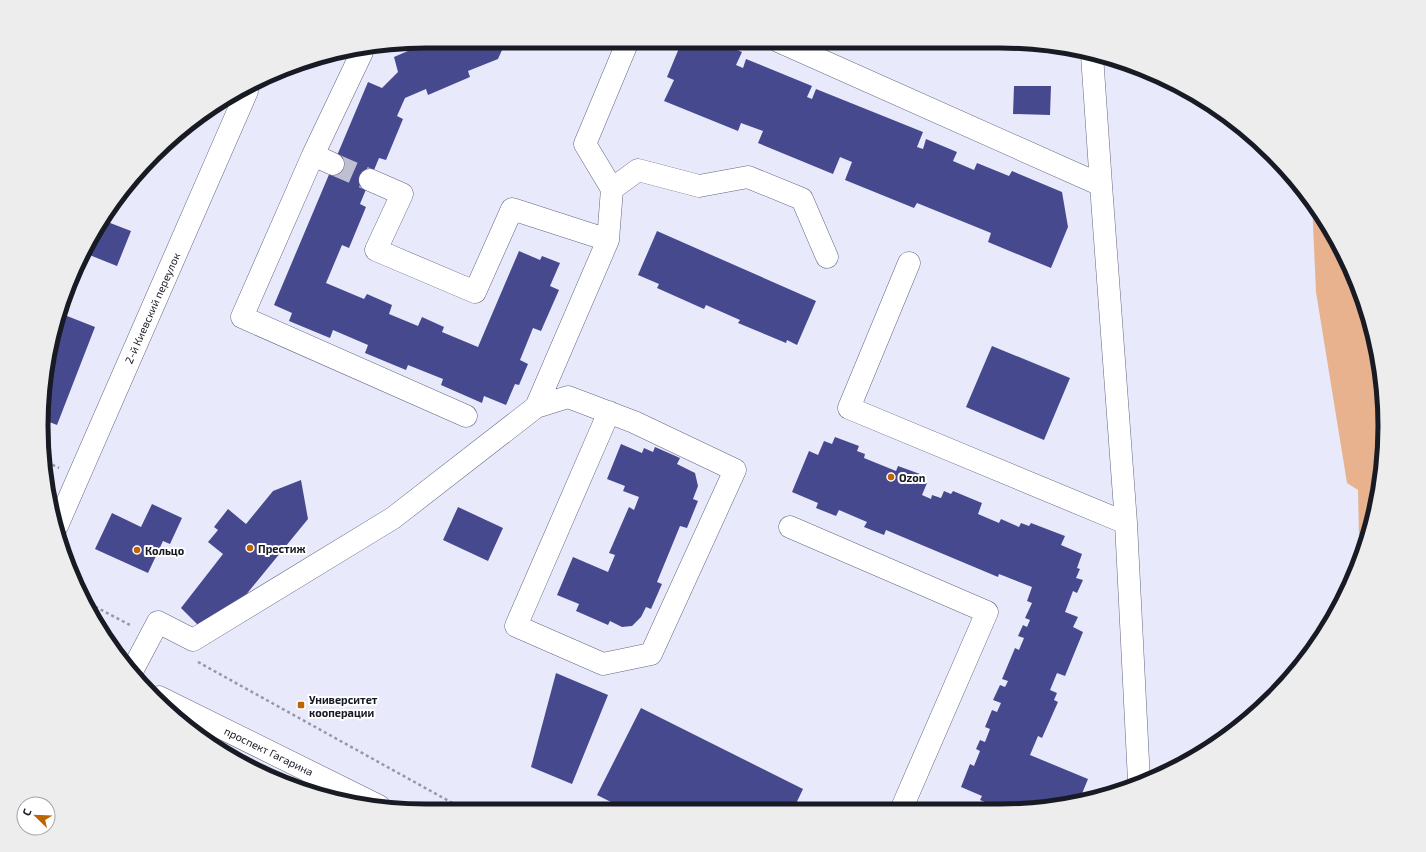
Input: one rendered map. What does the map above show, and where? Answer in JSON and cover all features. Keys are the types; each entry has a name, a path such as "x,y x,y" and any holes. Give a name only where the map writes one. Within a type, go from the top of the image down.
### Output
{"street":[{"path":"536,407 608,240 612,189 585,144 625,48"},
{"path":"792,48 1101,184"},
{"path":"361,54 313,155 242,318 466,416"},
{"path":"1092,60 1126,523 1140,777"},
{"name":"2-й Киевский переулок","path":"60,521 246,94"},
{"path":"313,155 333,164"},
{"path":"612,189 638,170 699,186 748,177 802,198 828,257"},
{"path":"370,180 402,194 376,250 475,292 512,209 608,240"},
{"path":"909,263 849,408 1126,523"},
{"path":"135,666 158,622 193,640 393,518 536,407 568,397 609,412 634,422 735,470 651,654 603,664 516,626 609,412"},
{"path":"790,527 987,612 905,804"},
{"name":"проспект Гагарина","path":"168,701 365,799"}],"path":[{"path":"94,606 151,636"},
{"path":"191,658 454,804"}],"shaded area":[{"path":"1313,214 1339,259 1358,304 1371,352 1375,377 1378,426 1375,475 1371,500 1360,542 1358,490 1347,483 1316,292"}],"building":[{"path":"414,48 503,48 498,59 468,71 470,77 428,95 426,89 405,98 397,116 403,119 386,160 379,158 360,204 366,207 349,248 342,245 326,283 364,299 367,294 392,305 389,314 418,326 422,317 444,327 442,332 478,347 519,251 540,260 542,256 560,263 550,286 559,290 541,331 533,328 520,360 528,364 519,385 515,384 506,405 484,396 482,403 441,385 443,379 408,365 406,370 365,353 368,345 333,330 330,338 289,321 292,313 274,305 368,82 382,88 398,72 394,57"},
{"path":"679,48 733,48 742,52 736,65 743,68 746,59 812,86 807,97 812,99 816,89 923,132 917,147 923,149 926,139 957,152 953,161 974,170 977,163 1009,176 1012,171 1062,192 1068,227 1051,268 988,242 991,233 917,203 914,208 845,180 852,162 840,157 833,174 758,143 763,131 741,123 738,131 664,101 674,80 667,77"},
{"path":"1014,86 1051,86 1050,115 1013,114"},
{"path":"108,222 131,231 117,266 89,255"},
{"path":"657,231 816,301 797,345 787,340 786,343 738,323 740,320 706,305 704,309 657,288 659,284 638,275"},
{"path":"65,315 95,327 57,425 48,421 49,401 55,352"},
{"path":"992,346 1070,378 1044,440 966,407"},
{"path":"835,437 859,446 857,451 865,454 864,458 896,471 898,466 920,474 918,480 927,483 922,495 931,499 932,495 941,498 944,491 951,494 953,491 982,503 978,514 999,523 1001,519 1019,527 1021,523 1029,526 1031,523 1065,536 1061,545 1082,554 1077,568 1080,569 1076,578 1083,580 1077,593 1073,591 1065,612 1078,617 1073,627 1083,632 1065,676 1057,673 1050,690 1057,693 1054,700 1058,702 1042,738 1038,736 1030,755 1088,779 1081,795 1049,801 989,804 980,800 982,796 961,787 970,764 974,766 980,751 976,749 980,740 985,742 990,729 985,727 992,710 997,712 1001,703 993,700 1000,685 1005,687 1008,681 1002,679 1015,648 1019,650 1024,638 1018,636 1023,625 1027,627 1030,620 1025,618 1032,603 1027,601 1032,587 999,574 998,577 886,530 884,535 864,527 867,522 839,510 836,516 816,508 818,503 792,492 809,451 818,455 824,441 832,444"},
{"path":"621,444 642,453 644,448 653,452 655,447 680,458 677,464 695,473 698,486 693,499 698,501 687,528 680,526 657,582 662,584 651,609 646,607 641,617 632,626 622,627 610,621 608,625 576,611 579,604 557,595 573,557 608,572 615,555 609,553 629,507 634,510 639,497 623,491 625,486 607,479"},
{"name":"Престиж","path":"301,480 308,519 240,602 199,626 181,608 223,554 208,542 218,530 214,527 228,509 246,524 273,491"},
{"path":"152,504 182,518 170,544 163,541 148,573 95,549 112,513 141,527"},
{"path":"458,507 503,528 488,561 443,540"},
{"path":"556,673 608,695 572,784 531,767"},
{"path":"641,708 803,789 796,804 615,804 597,795"}],"tunnel":[{"path":"333,164 370,180"}],"place":[{"name":"Ozon","path":"891,477"},
{"name":"Престиж","path":"250,548"},
{"name":"Кольцо","path":"137,550"},
{"name":"Университет кооперации","path":"301,705"}]}
